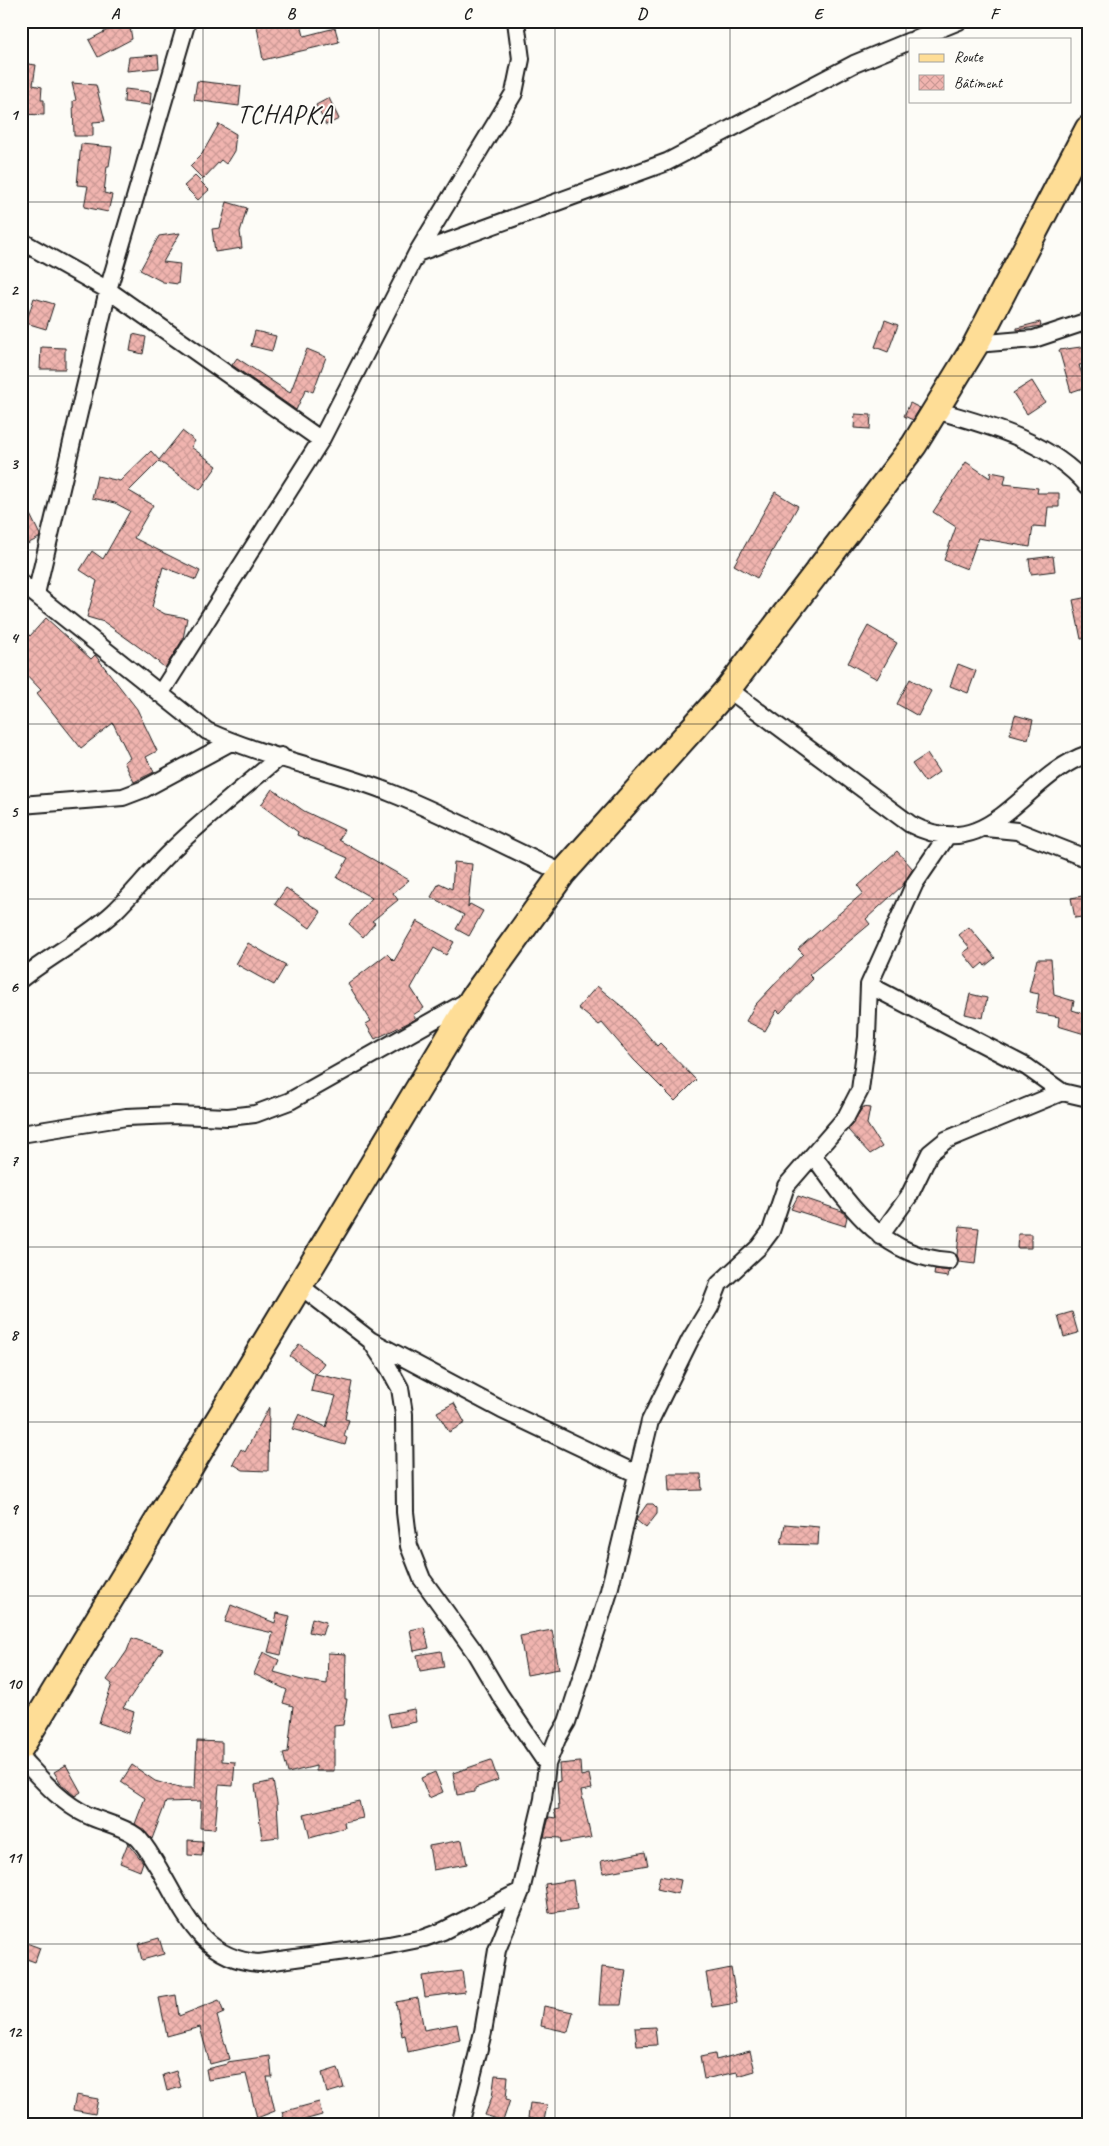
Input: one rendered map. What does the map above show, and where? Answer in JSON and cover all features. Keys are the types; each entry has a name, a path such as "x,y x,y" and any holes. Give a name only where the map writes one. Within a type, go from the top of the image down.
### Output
{"main road":[{"path":"21,1747 472,998 563,873 728,690 914,446 976,344 1088,129"}],"street":[{"path":"36,594 108,290 187,21"},
{"path":"160,694 321,440 417,254 514,93 521,58 516,21"},
{"path":"918,38 959,21"},
{"path":"417,254 666,162 854,64 909,41"},
{"path":"21,242 108,290 321,440"},
{"path":"976,344 1034,339 1088,321"},
{"path":"936,410 993,426 1034,446 1076,471 1088,486"},
{"path":"21,583 207,731 231,742 281,756 390,793 563,873"},
{"path":"728,690 910,824 925,832 947,836 968,834 986,828 1060,769 1074,759 1088,754"},
{"path":"21,805 123,797 144,789 231,742"},
{"path":"21,979 48,958 87,935 114,912 170,852 208,816 281,756"},
{"path":"986,828 1017,831 1088,859"},
{"path":"460,2125 483,2032 497,1950 521,1891 543,1799 547,1764 567,1722 608,1595 650,1421 690,1340 710,1307 719,1284 759,1247 771,1231 786,1186 846,1117 860,1090 867,1037 869,985 915,884 947,836"},
{"path":"869,985 1028,1067 1062,1092 1088,1098"},
{"path":"21,1134 126,1117 175,1114 228,1117 256,1114 290,1101 472,998"},
{"path":"880,1236 910,1196 930,1153 946,1140 1062,1092"},
{"path":"812,1155 844,1198 880,1236 902,1251 931,1260 949,1261"},
{"path":"299,1285 370,1340 502,1410 637,1474"},
{"path":"370,1340 400,1388 404,1414 404,1494 409,1546 422,1579 474,1651 500,1695 547,1764"},
{"path":"21,1758 57,1795 73,1808 135,1835 148,1850 187,1918 203,1940 224,1954 243,1962 259,1963 388,1945 424,1938 443,1931 521,1891"}],"building":[{"path":"125,21 129,21 132,39 98,57 89,40"},
{"path":"256,21 295,21 296,25 301,24 304,36 335,28 339,42 263,60"},
{"path":"158,55 159,68 127,71 129,57"},
{"path":"21,63 36,65 33,85 42,87 41,100 44,100 44,115 21,114"},
{"path":"197,81 241,86 239,106 194,100"},
{"path":"72,83 96,85 105,121 93,122 93,136 74,136 73,101 76,100"},
{"path":"125,89 151,92 150,105 124,102"},
{"path":"329,98 339,119 326,125 316,105"},
{"path":"219,124 236,134 234,151 226,164 221,160 203,179 190,166 202,154"},
{"path":"81,144 112,147 109,166 107,166 104,193 112,195 108,212 84,207 88,186 77,185"},
{"path":"195,176 209,190 198,200 184,186"},
{"path":"227,202 247,208 240,232 242,248 215,252 212,229 220,228"},
{"path":"180,233 163,262 180,264 178,284 163,282 140,270 159,236"},
{"path":"34,298 54,304 46,329 26,323"},
{"path":"885,320 898,325 888,352 875,347"},
{"path":"1040,322 1041,326 1017,330 1017,328"},
{"path":"255,331 276,336 272,351 251,346"},
{"path":"133,334 146,337 143,354 130,351"},
{"path":"1088,346 1088,364 1079,365 1086,387 1071,392 1059,350"},
{"path":"41,347 65,348 65,369 40,369"},
{"path":"307,349 326,357 313,392 306,389 296,410 232,365 237,358 290,393"},
{"path":"1032,381 1045,402 1027,414 1013,393"},
{"path":"910,403 920,408 913,420 904,416"},
{"path":"855,414 871,415 870,429 854,428"},
{"path":"182,431 195,441 191,447 217,466 200,490 159,461 129,491 153,505 134,538 200,571 196,580 163,567 152,607 165,614 187,618 183,639 165,668 104,622 87,617 97,581 80,570 92,551 103,559 130,511 115,503 92,498 97,476 120,481 151,451 159,460"},
{"path":"966,462 990,478 991,472 1006,475 1004,484 1038,488 1037,493 1059,493 1059,507 1048,507 1046,527 1033,526 1030,547 978,538 967,569 944,560 956,527 933,512"},
{"path":"775,492 798,506 757,578 734,565"},
{"path":"21,496 40,535 39,538 27,544 21,531"},
{"path":"1053,556 1055,571 1031,574 1029,559"},
{"path":"1088,597 1088,638 1081,639 1073,600"},
{"path":"46,618 91,659 95,655 137,709 157,751 146,757 154,772 134,782 124,762 130,758 113,723 81,748 37,693 41,690 21,669 21,628 30,636"},
{"path":"868,626 897,643 877,679 848,663"},
{"path":"958,664 976,671 968,693 950,686"},
{"path":"910,679 931,691 918,716 897,704"},
{"path":"1015,715 1033,720 1028,739 1010,734"},
{"path":"927,754 939,772 925,782 912,764"},
{"path":"272,789 304,811 344,830 339,840 409,880 393,893 398,900 372,921 375,923 363,937 349,924 372,898 337,878 348,858 297,835 298,832 261,805"},
{"path":"897,851 913,869 902,886 866,919 870,924 809,975 813,979 780,1013 777,1010 765,1031 746,1021 755,1005 803,954 798,949 863,893 858,886"},
{"path":"454,862 472,864 468,907 470,904 483,911 469,936 456,929 464,915 431,897 439,883 452,889"},
{"path":"286,888 321,912 310,928 275,904"},
{"path":"1088,895 1088,916 1075,918 1071,898"},
{"path":"417,921 454,942 446,955 434,948 411,988 424,1008 413,1015 416,1019 375,1039 366,1024 371,1021 348,984 387,954 394,961"},
{"path":"969,927 995,958 985,966 983,963 976,969 963,953 970,948 959,935"},
{"path":"248,943 286,965 274,985 236,964"},
{"path":"1037,959 1051,959 1054,995 1074,1001 1072,1010 1088,1015 1088,1035 1058,1026 1059,1017 1036,1013 1039,994 1029,992"},
{"path":"597,986 626,1010 657,1046 660,1043 696,1080 675,1101 634,1060 602,1023 599,1025 578,1008"},
{"path":"970,994 987,998 983,1018 965,1014"},
{"path":"863,1107 870,1108 867,1124 882,1147 870,1154 848,1130"},
{"path":"798,1196 842,1211 847,1217 845,1226 791,1209"},
{"path":"960,1226 979,1228 975,1264 959,1262 957,1255"},
{"path":"1018,1234 1031,1234 1031,1248 1017,1248"},
{"path":"935,1269 949,1271 948,1277 934,1275"},
{"path":"1072,1312 1078,1333 1064,1337 1058,1316"},
{"path":"299,1344 324,1363 316,1374 352,1382 345,1419 349,1420 344,1436 347,1438 345,1445 292,1429 299,1414 326,1427 336,1396 311,1391 315,1374 290,1356"},
{"path":"454,1403 465,1423 449,1432 437,1412"},
{"path":"269,1407 268,1471 243,1470 233,1464 241,1449 245,1452"},
{"path":"668,1474 701,1474 702,1490 669,1491"},
{"path":"647,1504 653,1504 657,1508 657,1514 646,1528 636,1520"},
{"path":"785,1524 819,1527 818,1545 781,1544"},
{"path":"231,1605 275,1623 277,1613 290,1616 281,1655 268,1652 273,1633 225,1622"},
{"path":"312,1618 326,1622 322,1635 309,1632"},
{"path":"424,1627 429,1648 414,1651 410,1630"},
{"path":"552,1630 559,1669 527,1675 520,1636"},
{"path":"132,1638 163,1649 123,1708 134,1712 128,1733 99,1723 112,1684 107,1680 127,1651"},
{"path":"441,1651 444,1667 420,1671 417,1655"},
{"path":"263,1652 279,1660 274,1672 302,1680 327,1684 328,1653 346,1654 345,1699 347,1699 343,1725 334,1726 334,1771 316,1771 316,1766 288,1773 283,1753 288,1752 293,1706 283,1703 287,1690 254,1674"},
{"path":"414,1709 416,1722 391,1727 388,1714"},
{"path":"197,1741 222,1742 222,1761 235,1762 233,1786 219,1785 215,1829 200,1828 201,1801 166,1802 152,1839 135,1824 145,1798 121,1782 132,1765 155,1781 179,1788 195,1788"},
{"path":"491,1760 498,1780 475,1788 475,1792 457,1795 453,1773"},
{"path":"580,1762 581,1776 589,1774 592,1789 581,1791 591,1838 561,1843 560,1838 544,1837 549,1817 556,1818 554,1810 559,1809 557,1782 560,1781 559,1764"},
{"path":"66,1765 81,1792 75,1796 62,1785 54,1772"},
{"path":"435,1772 443,1792 429,1798 421,1778"},
{"path":"273,1781 277,1802 279,1837 262,1839 255,1785"},
{"path":"359,1801 363,1818 344,1822 345,1828 310,1838 304,1814"},
{"path":"188,1840 203,1841 202,1856 188,1855"},
{"path":"462,1840 467,1864 433,1870 429,1846"},
{"path":"128,1843 143,1862 140,1871 120,1863"},
{"path":"645,1852 648,1865 603,1873 601,1861"},
{"path":"660,1876 681,1880 678,1894 657,1889"},
{"path":"573,1880 577,1909 549,1913 545,1884"},
{"path":"159,1938 164,1954 142,1960 138,1944"},
{"path":"21,1941 40,1948 35,1962 21,1957"},
{"path":"602,1967 626,1970 621,2005 599,2005"},
{"path":"731,1968 737,2003 712,2007 706,1973"},
{"path":"462,1971 465,1992 425,1997 422,1976"},
{"path":"176,1995 179,2016 219,2000 224,2013 217,2016 229,2059 210,2064 200,2027 167,2036 159,1998"},
{"path":"418,1998 424,2030 457,2024 460,2040 408,2052 405,2035 402,2036 396,2002"},
{"path":"544,2006 573,2012 568,2032 541,2026"},
{"path":"655,2027 657,2045 637,2046 635,2028"},
{"path":"750,2051 755,2071 738,2076 737,2072 704,2079 700,2057 715,2054 716,2060"},
{"path":"270,2056 272,2077 267,2077 275,2111 257,2118 246,2074 208,2080 206,2069 227,2064 227,2062"},
{"path":"338,2068 344,2088 327,2093 322,2073"},
{"path":"176,2071 181,2087 167,2091 163,2075"},
{"path":"495,2075 508,2076 506,2099 510,2100 503,2121 485,2115 492,2097"},
{"path":"76,2095 98,2099 95,2114 73,2110"},
{"path":"319,2102 322,2115 286,2125 282,2112"},
{"path":"530,2103 547,2105 544,2121 528,2118"}],"district":[{"name":"TCHAPKA","path":"285,114"}]}
